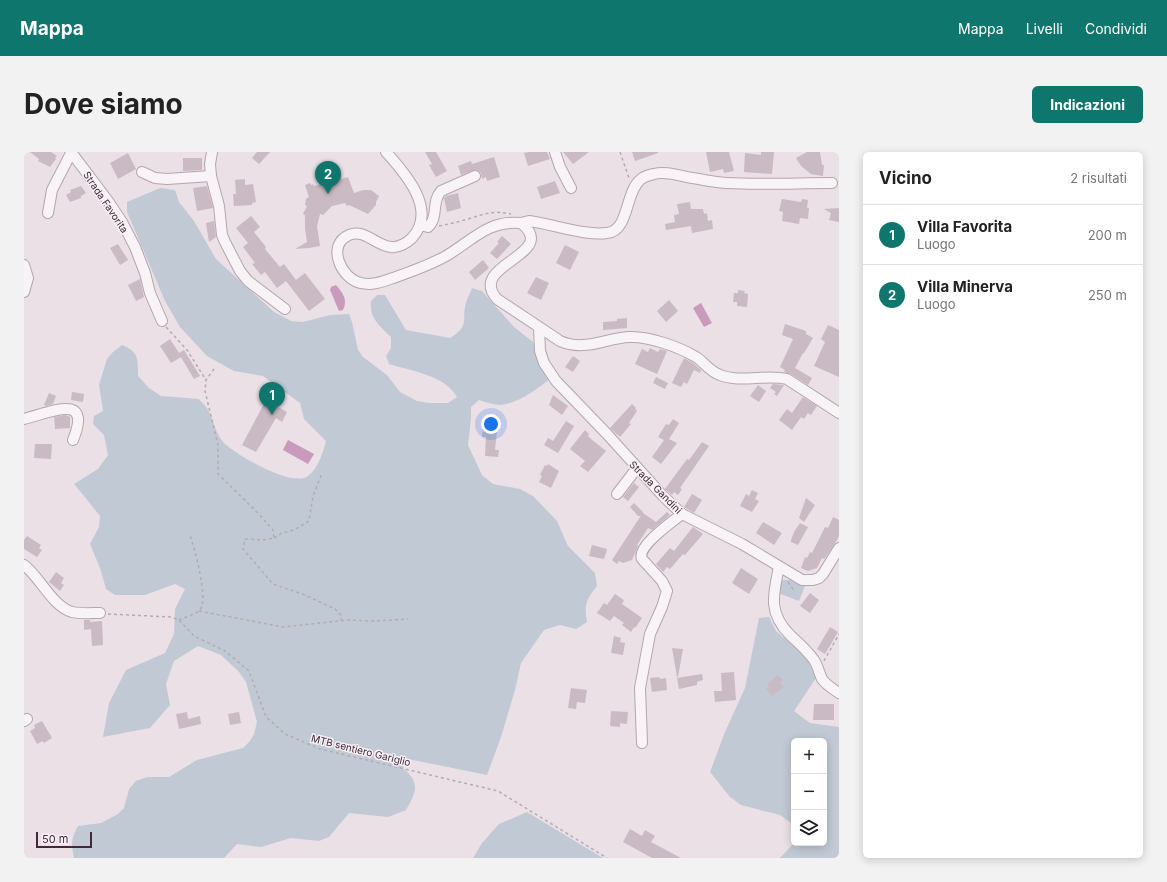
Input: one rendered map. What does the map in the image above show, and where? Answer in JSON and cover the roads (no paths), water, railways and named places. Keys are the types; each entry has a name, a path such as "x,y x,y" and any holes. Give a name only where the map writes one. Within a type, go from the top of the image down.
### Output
{"street":[{"path":"212,152 210,164 211,176 218,206 222,235 240,271 248,281 285,309"},
{"path":"386,152 406,175 416,194 421,209 424,226"},
{"path":"555,152 560,167 571,188"},
{"path":"48,213 52,190 71,153"},
{"name":"Strada Favorita","path":"71,153 122,222 135,247 145,273 150,293 162,321"},
{"path":"142,172 155,178 211,176"},
{"path":"475,176 441,190 434,202 434,219 431,224 424,226 408,242 392,247 385,246 360,234 354,233 347,235 342,239 338,248 339,264 347,276 353,280 366,284 375,283 426,266 446,256 486,229 495,225 511,222 540,222 577,231 597,233 615,231 622,221 630,198 640,180 645,176 656,173 666,173 724,182 832,183"},
{"path":"521,223 530,232 530,244 522,253 492,277 491,289 497,299 538,328 560,341 573,345 599,343 628,337 649,339 678,349 695,357 720,376 739,378 777,376 787,379 839,413"},
{"path":"24,292 28,278 25,270"},
{"name":"Strada Gandini","path":"538,328 540,350 544,363 549,371 672,506 682,514 742,544 802,580 813,580 823,574 839,548"},
{"path":"24,419 60,409 68,408 73,410 79,422 73,440"},
{"path":"617,494 637,468"},
{"path":"642,743 640,688 650,634 662,607 667,591 662,581 642,559 641,553 645,546 653,538 682,514"},
{"path":"24,565 64,608 74,612 100,613"},
{"path":"779,567 773,591 775,613 782,626 807,650 814,660 822,679 839,693"}],"place":[{"name":"Villa Minerva","path":"328,194"},
{"name":"Villa Favorita","path":"272,415"}]}
